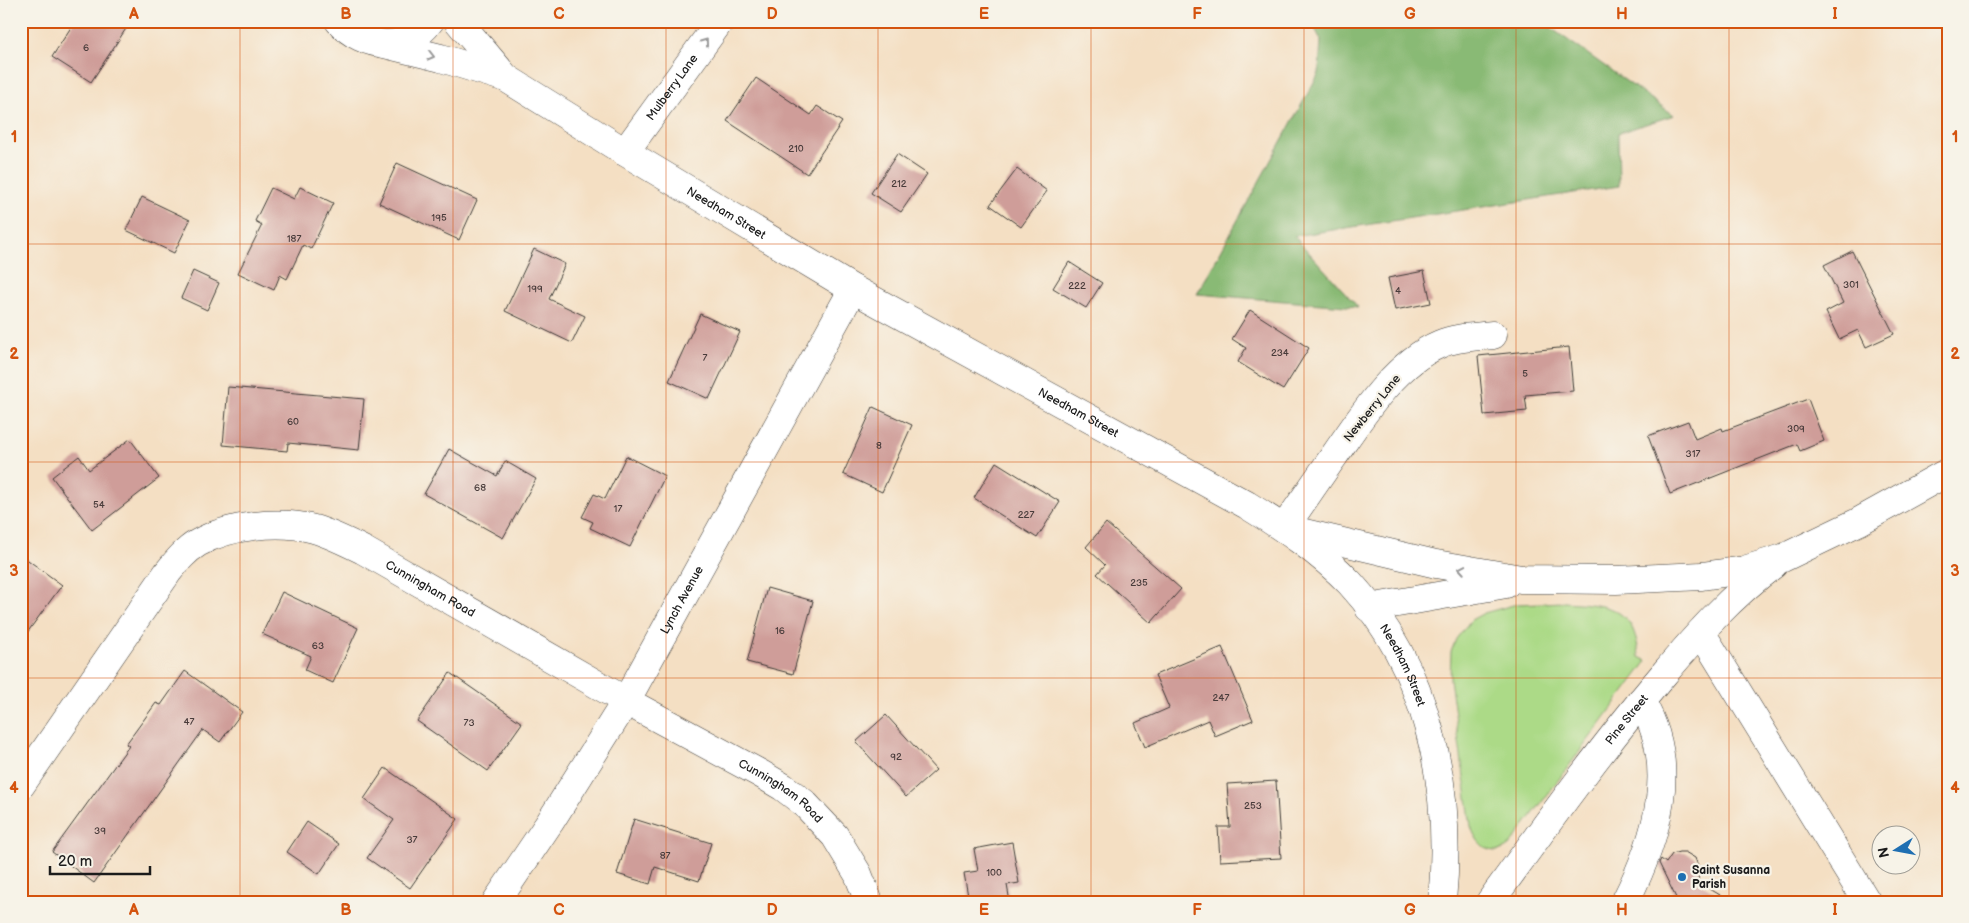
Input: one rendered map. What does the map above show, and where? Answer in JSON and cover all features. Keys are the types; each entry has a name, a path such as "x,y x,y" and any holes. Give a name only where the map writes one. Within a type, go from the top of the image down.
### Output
{"street":[{"name":"Needham Street","path":"340,21 348,32 365,41 440,58 506,78 853,289 1239,500 1284,528 1327,562 1350,584 1391,638 1411,674 1424,710 1434,750 1443,819 1442,902"},
{"path":"384,44 400,42 415,36 430,21"},
{"name":"Needham Street","path":"458,21 506,78"},
{"name":"Mulberry Lane","path":"625,152 720,21"},
{"name":"Lynch Avenue","path":"496,902 550,822 626,701 853,289"},
{"name":"Newberry Lane","path":"1284,528 1350,433 1398,374 1425,352 1440,344 1457,339 1493,335"},
{"name":"Pine Street","path":"1284,528 1455,568 1506,577 1545,580 1702,576 1744,570 1784,558 1945,480"},
{"name":"Cunningham Road","path":"21,785 180,557 198,543 241,528 265,525 290,525 313,529 338,537 626,701 761,774 804,803 835,836 848,854 869,902"},
{"name":"Pine Street","path":"1490,902 1589,765 1641,701 1701,632 1746,587 1784,558"},
{"name":"Pine Street","path":"1369,608 1485,588 1545,580"},
{"path":"1701,632 1867,902"},
{"path":"1625,902 1652,838 1662,790 1662,766 1659,746 1648,714 1641,701"}],"green space":[{"path":"1311,21 1541,21 1674,115 1618,133 1619,186 1294,236 1358,307 1197,294 1319,73 1321,40"},
{"path":"1564,602 1606,607 1617,612 1632,627 1639,657 1647,661 1510,845 1497,851 1491,850 1481,844 1473,833 1471,826 1450,679 1451,652 1456,639 1471,620 1484,613 1517,604"}],"building":[{"path":"75,21 131,21 91,82 52,57"},
{"path":"756,78 811,115 817,106 842,122 807,174 727,121"},
{"path":"897,154 927,174 901,212 871,193"},
{"path":"397,163 477,200 459,240 379,203"},
{"path":"1017,169 1047,191 1021,227 990,205"},
{"path":"300,187 333,203 311,249 303,245 287,279 280,275 274,290 238,273 262,225 255,221 271,188 294,199"},
{"path":"142,197 190,220 174,253 126,230"},
{"path":"534,249 565,264 549,299 585,316 572,343 505,311"},
{"path":"1852,251 1894,334 1866,347 1858,330 1839,339 1826,312 1843,303 1824,265"},
{"path":"1069,262 1102,283 1086,308 1053,288"},
{"path":"193,271 219,283 207,310 181,298"},
{"path":"1424,271 1431,303 1395,310 1388,278"},
{"path":"1250,310 1309,348 1283,390 1238,362 1246,348 1232,339"},
{"path":"700,314 740,332 709,399 669,381"},
{"path":"1569,347 1573,391 1525,395 1527,411 1484,415 1478,356"},
{"path":"228,387 364,399 359,450 288,443 287,451 223,445"},
{"path":"1808,399 1824,441 1800,451 1797,444 1670,494 1648,436 1688,421 1695,439 1722,428 1723,431"},
{"path":"873,407 912,425 882,492 843,474"},
{"path":"130,439 159,478 92,530 52,477 79,456 89,470"},
{"path":"449,449 497,476 505,461 536,479 503,538 424,494"},
{"path":"626,456 665,476 630,547 590,528 593,522 582,517 594,494 605,499"},
{"path":"996,462 1060,502 1037,538 974,498"},
{"path":"1106,523 1181,589 1151,623 1097,574 1105,565 1086,547"},
{"path":"21,555 62,585 21,641"},
{"path":"767,588 813,601 793,674 747,662"},
{"path":"282,592 358,628 333,683 305,670 311,656 262,634"},
{"path":"1222,647 1253,720 1215,736 1208,720 1145,747 1135,723 1169,708 1155,675"},
{"path":"185,671 242,712 220,742 203,730 94,883 52,852 129,746 126,744 156,703 161,705"},
{"path":"450,673 522,723 488,771 417,721"},
{"path":"886,715 936,770 906,797 856,742"},
{"path":"385,768 458,819 410,888 367,858 394,820 364,799"},
{"path":"1276,781 1281,858 1220,861 1218,827 1230,827 1227,784"},
{"path":"634,819 711,843 699,881 655,867 650,884 617,874"},
{"path":"307,822 339,844 319,874 287,852"},
{"path":"1012,842 1019,883 1007,885 1010,902 969,902 964,873 978,871 974,849"},
{"name":"Saint Susanna Parish","path":"1685,852 1695,858 1699,868 1698,882 1732,902 1678,902 1659,863 1661,859 1666,863 1672,854"}],"place":[{"name":"Saint Susanna Parish","path":"1682,877"}]}
